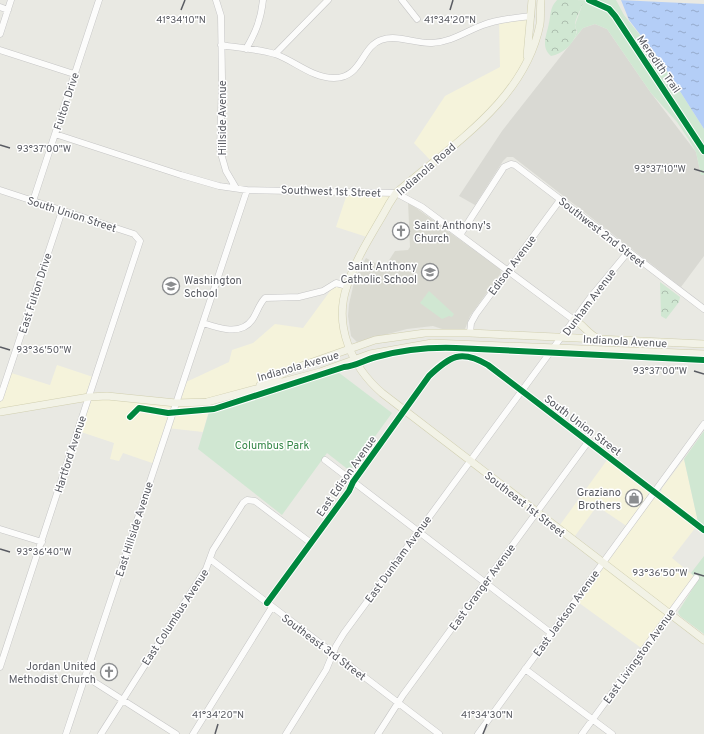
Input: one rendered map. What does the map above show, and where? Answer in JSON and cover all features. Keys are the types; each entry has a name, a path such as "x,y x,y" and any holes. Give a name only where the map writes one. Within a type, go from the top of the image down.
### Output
{"main road":[{"name":"Indianola Road","path":"526,62 532,0"},
{"name":"Indianola Road","path":"355,359 345,336 343,303 347,286 370,238 396,193 485,118 512,88 535,44 540,23 541,0"},
{"path":"574,320 590,335 600,340"},
{"name":"Indianola Avenue","path":"245,392 290,370 375,340 411,334 470,333 704,344"},
{"name":"Indianola Avenue","path":"0,412 89,397 107,396 176,403 207,402 320,372 370,354 432,343 704,354"},
{"name":"Southeast 1st Street","path":"355,359 368,379 377,389 404,411 704,640"}],"street":[{"path":"0,34 11,0"},
{"name":"Fulton Drive","path":"33,201 99,0"},
{"name":"Hillside Avenue","path":"216,0 221,16 220,150 226,171 236,188"},
{"path":"246,49 261,18 263,0"},
{"path":"275,54 328,0"},
{"path":"402,0 417,19"},
{"path":"0,7 8,10"},
{"path":"221,45 275,54 307,70 325,77 335,78 346,75 354,70 370,48 382,40 395,38 415,42 438,43 456,38 491,22 531,16"},
{"path":"0,50 74,74"},
{"name":"Southwest 1st Street","path":"55,134 219,186 246,190 396,193 422,207 574,320"},
{"name":"Southwest 2nd Street","path":"460,235 504,167 511,164 517,167 704,310"},
{"name":"South Union Street","path":"0,190 134,234 140,241"},
{"path":"246,190 203,324 222,329 241,328 252,321 265,298 291,299 323,291 336,284 347,286"},
{"name":"Edison Avenue","path":"470,333 473,318 560,200"},
{"name":"East Fulton Drive","path":"0,398 62,211"},
{"name":"Hartford Avenue","path":"0,667 140,241"},
{"name":"Dunham Avenue","path":"522,391 574,320 628,252"},
{"name":"East Hillside Avenue","path":"66,734 203,324"},
{"name":"South Union Street","path":"444,362 456,357 475,358 522,391 704,530"},
{"name":"East Edison Avenue","path":"193,734 270,605 311,543 429,376 444,362"},
{"name":"East Dunham Avenue","path":"286,734 326,670 344,633 522,391"},
{"name":"East Jackson Avenue","path":"478,734 704,424"},
{"name":"East Granger Avenue","path":"378,734 398,703 588,442"},
{"path":"325,460 551,633"},
{"name":"East Columbus Avenue","path":"101,734 206,569 213,550 243,503 247,500 255,501 311,543"},
{"path":"0,529 42,542"},
{"name":"Southeast 3rd Street","path":"210,559 439,734"},
{"name":"East Livingston Avenue","path":"582,734 696,578"},
{"path":"525,669 592,721 612,734"},
{"path":"85,676 176,734"}],"shaded area":[{"path":"531,16 526,62 512,88 432,162 414,143 445,96 500,67 499,20"},
{"path":"595,24 607,29 651,93 696,152 701,175 704,175 704,256 681,287 513,157 507,157 503,161 475,205 459,196 502,131 583,28"},
{"path":"348,191 396,193 370,238 336,227"},
{"name":"Saint Anthony Catholic School","path":"408,202 500,269 501,273 470,316 465,329 442,329 433,326 407,329 357,342 351,336 348,316 355,278 366,258 384,268 395,251 408,250 410,247"},
{"path":"336,283 347,286 343,303 350,349 245,392 207,402 209,410 203,432 167,428 155,464 123,453 119,461 110,459 114,443 78,431 89,398 0,412 0,395 8,372 50,385 57,365 96,378 89,397 176,403 184,383 229,362 232,350 253,343 275,324 303,328"},
{"path":"684,459 698,522 661,493 662,488"},
{"path":"607,460 690,519 696,527 672,558 696,578 644,650 575,600 628,527 597,506 572,540 557,529"}],"green space":[{"path":"557,0 578,0 583,2 575,24 575,38 563,51 551,56 546,49 545,40 552,8"},
{"path":"578,0 588,1 598,5 614,18 704,153 704,175 701,175 696,152 689,140 677,122 651,93 607,29 595,24 583,28 574,39 577,32 575,25 583,3"},
{"path":"593,0 616,0 624,15 662,63 704,129 704,148 664,85 613,11 608,6"},
{"path":"660,282 680,297 679,302 666,319 661,316"},
{"path":"429,291 454,314 452,317 449,316 442,319 420,303"},
{"name":"Columbus Park","path":"338,372 392,413 350,471 327,453 282,515 198,449 209,412"},
{"path":"704,431 704,526 698,522 684,459"},
{"path":"704,556 704,634 680,616 678,612 698,580 691,573"}],"water":[{"path":"621,0 704,0 704,129 662,63 629,20"}],"pier":[{"path":"619,0 704,0 704,4"}],"cycle path":[{"name":"Meredith Trail","path":"589,0 609,9 615,16 704,151"},
{"path":"130,417 139,408 168,413 214,409 372,358 396,352 435,348 704,360"},
{"path":"267,603 349,491 353,482 429,376 443,364 456,357 470,357 488,365 704,530"}],"place":[{"name":"Saint Anthony's Church","path":"401,231"},
{"name":"Saint Anthony Catholic School","path":"430,272"},
{"name":"Washington School","path":"171,286"},
{"name":"Graziano Brothers","path":"634,498"},
{"name":"Jordan United Methodist Church","path":"109,672"}]}
